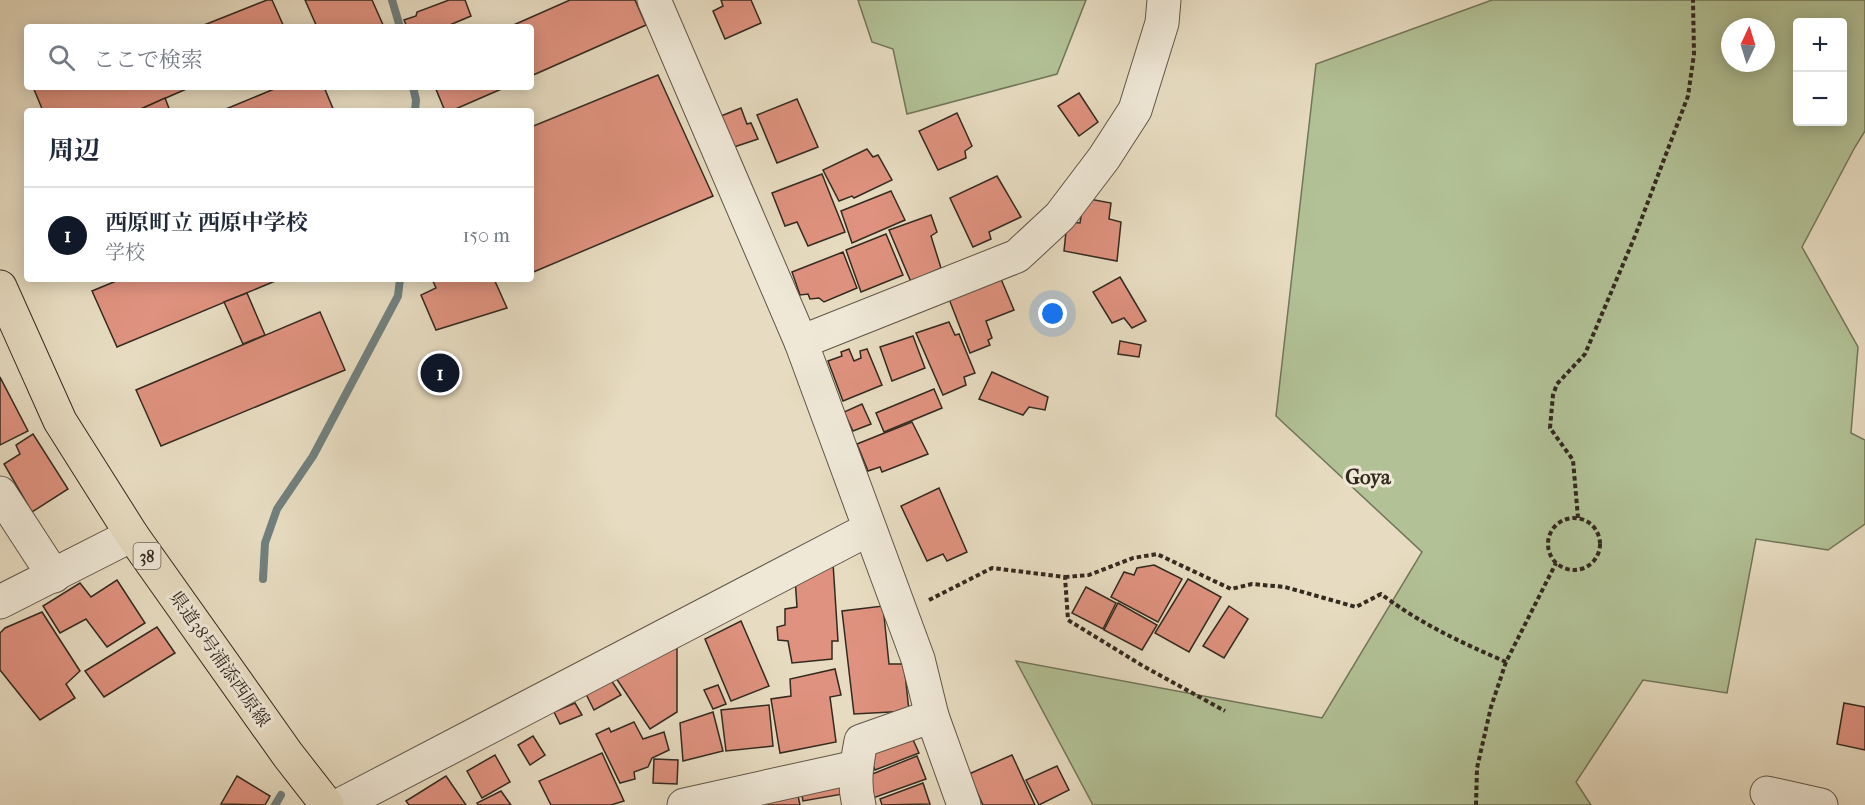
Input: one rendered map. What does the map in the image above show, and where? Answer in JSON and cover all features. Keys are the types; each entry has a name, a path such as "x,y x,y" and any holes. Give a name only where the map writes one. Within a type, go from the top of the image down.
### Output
{"main road":[{"name":"県道38号浦添西原線","path":"0,286 60,421 132,535 321,802"}],"street":[{"path":"654,0 801,342 918,659 932,716 964,805"},
{"path":"801,342 1017,256 1060,216 1104,158 1135,110 1162,23 1164,0"},
{"path":"0,493 54,576"},
{"path":"321,802 869,529"},
{"path":"0,602 132,535"},
{"path":"859,805 856,796 856,767 861,741 932,716"},
{"path":"684,805 856,767"},
{"path":"1767,793 1821,805"}],"path":[{"path":"1578,518 1574,460 1550,428 1553,395 1557,384 1586,354 1635,236 1688,96 1694,54 1693,0"},
{"path":"1578,518 1590,523 1598,534 1600,548 1595,561 1583,569 1569,570 1556,563 1549,552 1548,539 1554,527 1565,520 1578,518"},
{"path":"902,615 992,568 1065,577 1089,575 1133,558 1157,554 1231,589 1252,584 1285,587 1356,607 1381,594 1402,610 1448,637 1506,662"},
{"path":"1476,805 1477,768 1491,708 1506,662 1556,563"},
{"path":"1065,577 1068,620 1143,666 1225,711"}],"green space":[{"path":"858,0 1086,0 1057,74 907,114 893,49 872,42"},
{"path":"1492,0 1865,0 1865,131 1802,247 1858,347 1851,433 1865,440 1865,524 1828,550 1756,539 1727,693 1643,680 1576,782 1591,805 1093,805 1016,661 1322,718 1422,552 1276,416 1316,64"}],"building":[{"path":"272,0 283,24 207,24"},
{"path":"305,0 372,0 383,24 316,24"},
{"path":"449,0 465,0 471,16 452,24 406,24 404,20 416,16 417,12"},
{"path":"570,0 635,0 646,25 534,75 534,24 516,24"},
{"path":"721,0 751,0 761,23 725,39 713,11 723,6"},
{"path":"658,75 713,196 534,272 534,126"},
{"path":"34,90 184,90 143,108 42,108"},
{"path":"272,90 325,90 333,108 228,108"},
{"path":"436,90 499,90 458,108 444,108"},
{"path":"1079,93 1098,122 1079,136 1058,106"},
{"path":"165,98 169,108 143,108"},
{"path":"797,99 818,147 777,163 757,115"},
{"path":"741,108 747,124 751,123 758,139 734,147 721,116"},
{"path":"957,113 972,146 965,151 966,158 938,170 919,131"},
{"path":"867,149 873,157 878,155 892,180 854,198 852,196 839,201 823,170"},
{"path":"822,174 845,232 808,246 797,222 785,226 772,193"},
{"path":"997,176 1021,217 989,232 991,239 973,247 950,198"},
{"path":"891,191 905,220 852,243 841,211"},
{"path":"1084,198 1111,203 1109,219 1121,222 1117,261 1064,251 1067,222 1080,223"},
{"path":"931,215 937,232 931,236 941,268 911,282 889,230"},
{"path":"886,234 903,275 861,292 846,250"},
{"path":"843,252 857,288 824,302 819,298 810,299 808,294 800,295 792,272"},
{"path":"1120,277 1146,321 1132,328 1124,318 1112,323 1093,292"},
{"path":"1001,279 1014,310 986,321 992,338 988,340 990,345 970,353 949,299"},
{"path":"114,282 273,282 117,347 92,291"},
{"path":"433,282 495,282 507,308 436,330 421,295 436,288"},
{"path":"247,293 265,335 243,344 224,302"},
{"path":"320,312 345,370 161,446 136,390"},
{"path":"949,322 955,335 959,334 975,373 964,377 966,385 943,395 916,333"},
{"path":"913,336 925,368 892,381 880,347"},
{"path":"1120,341 1141,345 1139,357 1118,354"},
{"path":"849,349 854,361 861,358 860,351 867,349 882,385 843,401 828,361 842,356 841,352"},
{"path":"992,372 1048,397 1045,410 1029,407 1023,415 979,399"},
{"path":"0,377 28,431 0,445"},
{"path":"934,389 942,408 884,432 876,413"},
{"path":"862,404 871,424 853,431 844,412"},
{"path":"912,422 928,454 882,472 880,467 868,471 857,444"},
{"path":"33,434 68,489 32,512 4,464 20,454 16,445"},
{"path":"939,488 967,552 947,561 943,554 927,561 901,506"},
{"path":"833,563 838,641 832,641 832,659 792,663 788,641 778,640 777,627 785,625 785,609 797,607 795,578"},
{"path":"1154,565 1182,579 1158,622 1111,597 1124,572 1134,575 1137,568"},
{"path":"1188,579 1221,597 1189,652 1155,633"},
{"path":"117,580 145,623 107,647 86,619 60,633 43,606 80,583 91,597"},
{"path":"1086,587 1116,603 1103,629 1072,613"},
{"path":"1118,603 1157,625 1142,650 1104,630"},
{"path":"883,606 889,664 904,664 909,711 854,714 842,611"},
{"path":"1229,606 1248,619 1224,658 1203,646"},
{"path":"42,612 80,671 66,684 75,698 40,720 0,670 0,633 5,628"},
{"path":"741,621 769,686 731,701 705,639"},
{"path":"157,627 175,653 104,697 85,671"},
{"path":"677,647 677,712 650,729 616,678"},
{"path":"835,669 841,695 830,697 836,742 780,753 771,699 791,696 790,679"},
{"path":"611,680 621,695 594,710 586,694"},
{"path":"718,685 726,704 713,709 704,690"},
{"path":"575,703 582,715 560,724 554,712"},
{"path":"1844,703 1865,707 1865,750 1837,744"},
{"path":"769,705 773,746 726,751 721,710"},
{"path":"713,712 723,751 683,761 680,723"},
{"path":"634,722 643,739 664,732 669,750 652,758 648,767 634,772 635,779 620,783 596,734 609,728 611,732"},
{"path":"910,733 919,753 875,770 867,750"},
{"path":"533,736 545,755 530,765 518,745"},
{"path":"602,753 624,801 611,805 551,805 539,781"},
{"path":"495,755 510,782 482,798 467,771"},
{"path":"1012,755 1035,805 983,805 969,774"},
{"path":"917,756 926,779 873,798 870,775"},
{"path":"654,759 678,760 677,784 653,783"},
{"path":"1057,766 1069,790 1039,805 1026,780"},
{"path":"237,776 270,796 265,805 221,804"},
{"path":"446,776 466,805 409,805 406,801"},
{"path":"841,780 843,794 803,801 801,789"},
{"path":"923,783 930,804 882,805 880,799"},
{"path":"501,791 511,805 478,805 477,803"},
{"path":"797,791 800,805 755,805"}],"waterway":[{"path":"392,0 399,24"},
{"path":"414,90 415,108"},
{"path":"263,579 265,543 277,509 313,456 398,296 400,282"},
{"path":"275,805 281,795"}],"place":[{"name":"西原町立 西原中学校","path":"440,373"}],"district":[{"name":"Goya","path":"1368,477"}]}
